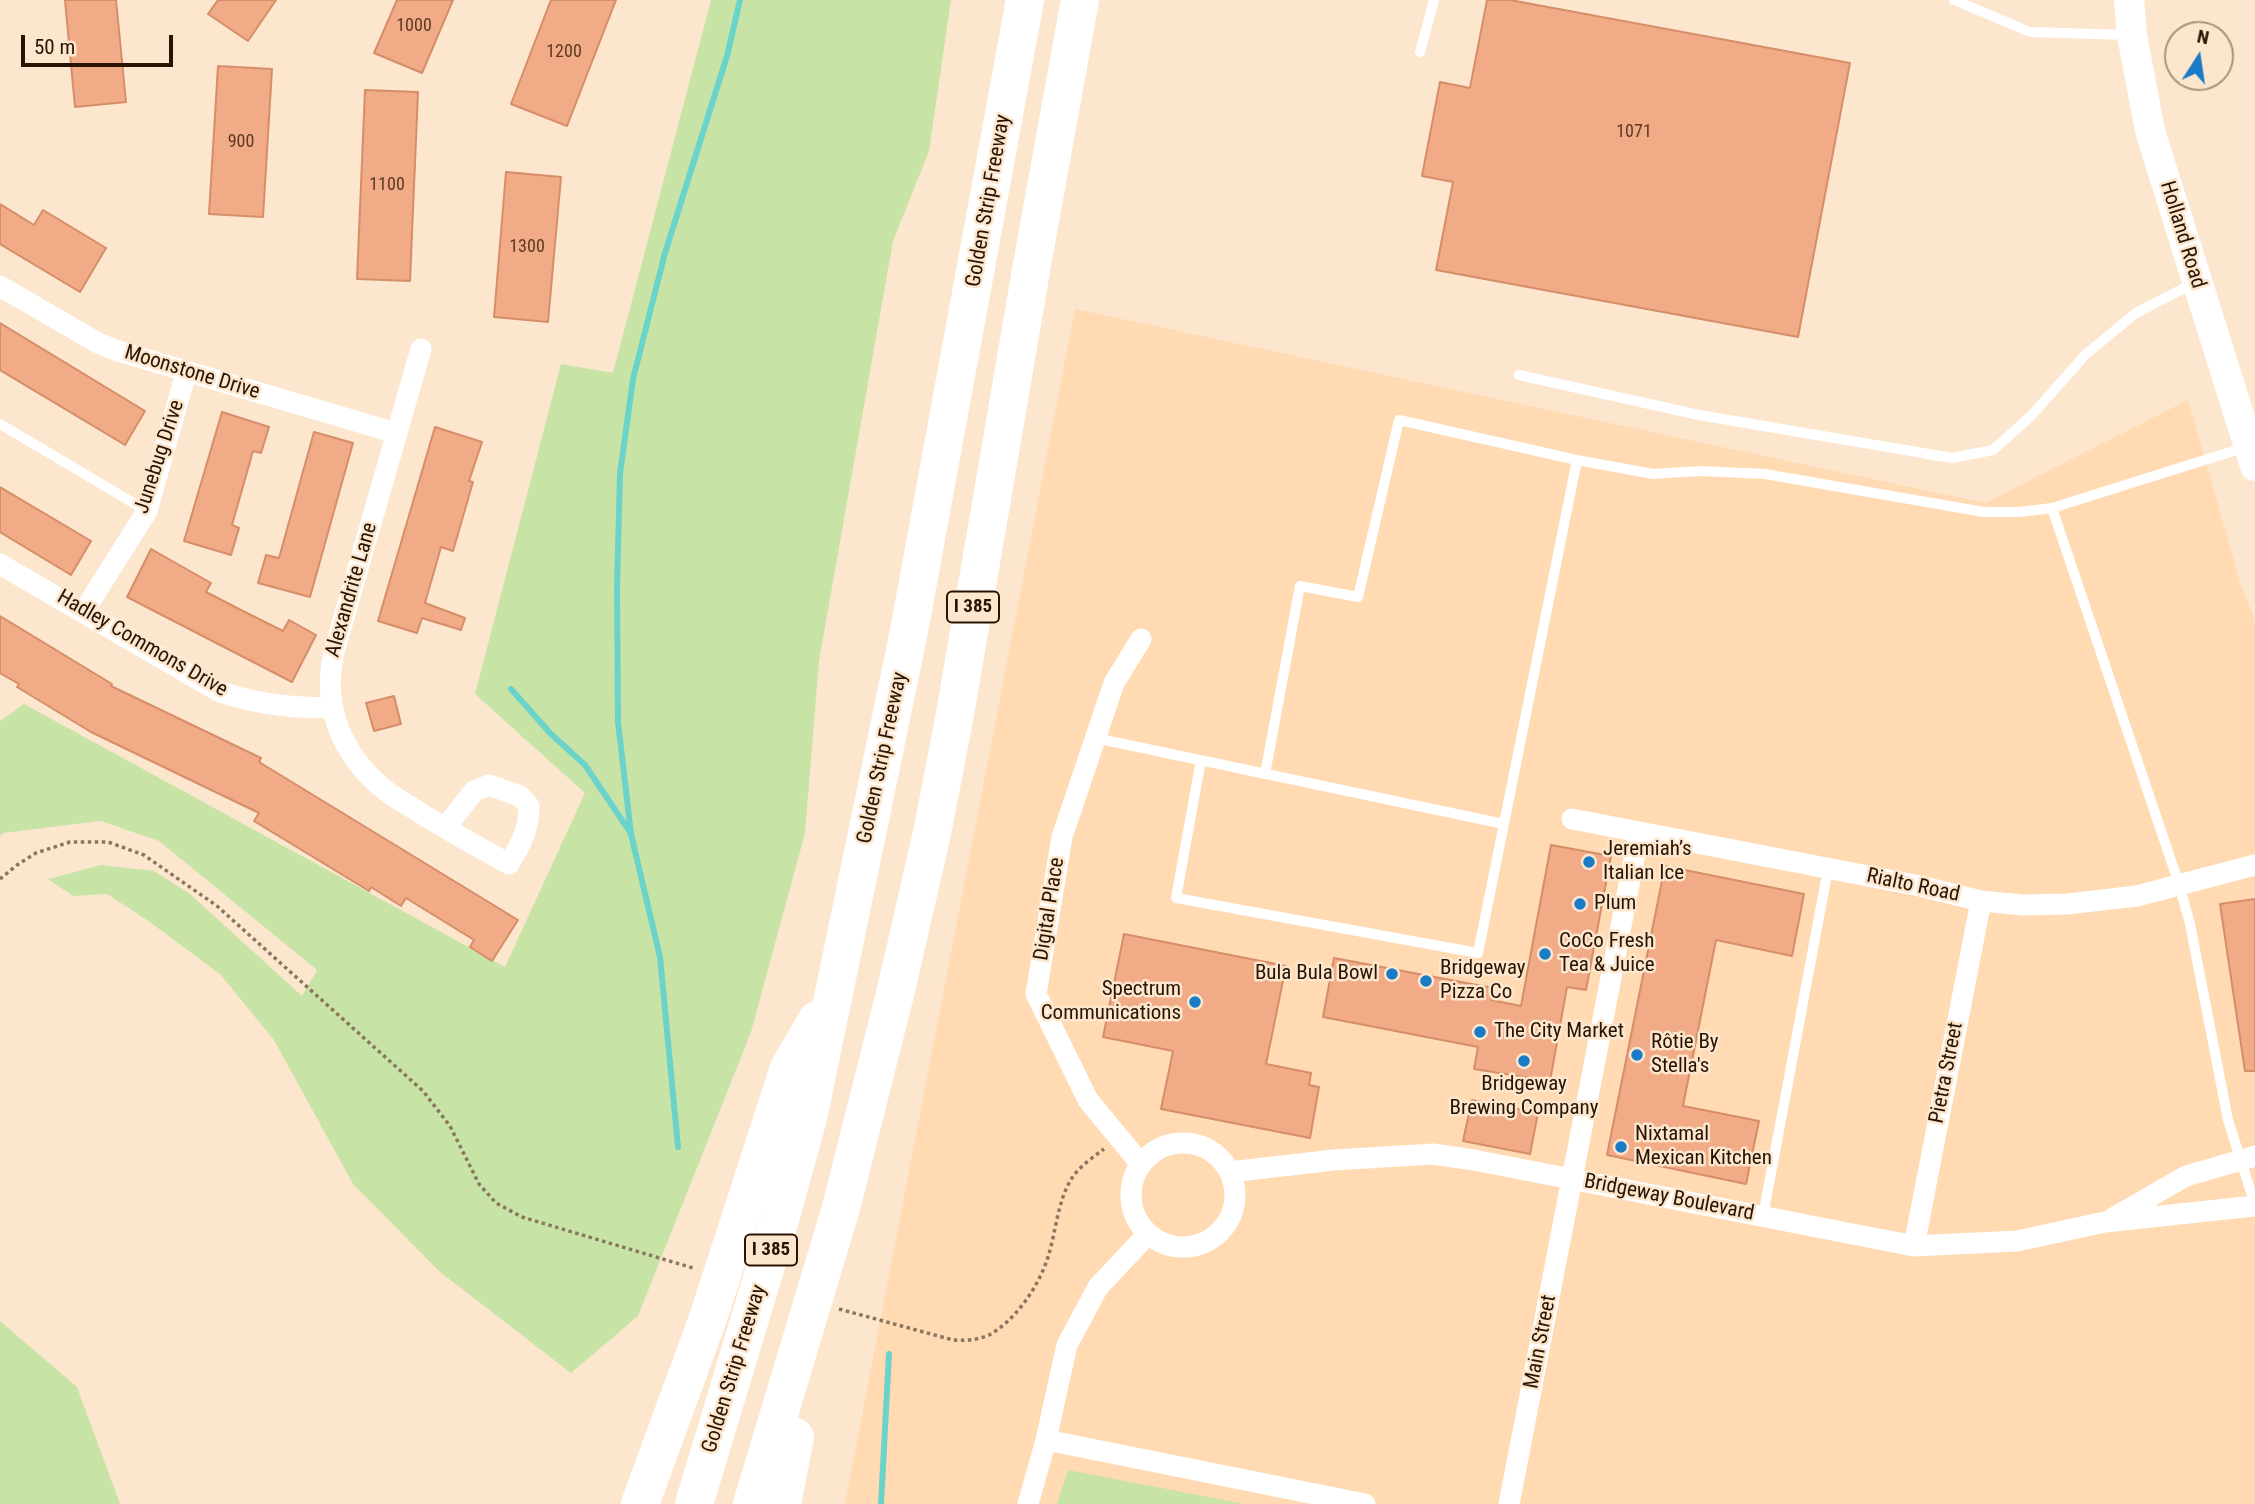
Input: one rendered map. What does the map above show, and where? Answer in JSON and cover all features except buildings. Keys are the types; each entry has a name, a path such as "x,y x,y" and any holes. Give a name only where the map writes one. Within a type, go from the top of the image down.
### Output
{"highway":[{"name":"Golden Strip Freeway","path":"694,1504 781,1216 807,1118 912,618 1025,0"},
{"name":"I 385","path":"752,1504 841,1208 896,990 937,806 1080,0"},
{"path":"640,1504 708,1318 789,1068 834,991"},
{"path":"782,1504 841,1208"}],"street":[{"name":"Holland Road","path":"2129,0 2132,35 2150,131 2252,456"},
{"name":"Moonstone Drive","path":"0,286 98,344 186,373 396,433"},
{"name":"Alexandrite Lane","path":"421,349 332,660 331,707 342,738 356,762 382,788 445,828"},
{"name":"Junebug Drive","path":"84,611 147,511 186,373"},
{"name":"Hadley Commons Drive","path":"0,564 218,691 273,706 331,707"},
{"name":"Digital Place","path":"1140,1163 1088,1100 1036,994 1062,836 1114,683 1141,639"},
{"name":"Rialto Road","path":"1572,819 1920,886 1981,901 2023,905 2067,904 2137,896 2255,865"},
{"name":"Main Street","path":"1509,1504 1639,833"},
{"name":"Pietra Street","path":"1914,1246 1981,901"},
{"path":"1188,1142 1205,1147 1220,1157 1230,1172 1235,1189 1234,1207 1227,1223 1215,1236 1199,1245 1181,1247 1164,1244 1148,1234 1138,1223 1131,1200 1133,1177 1140,1163 1154,1151 1170,1143 1188,1142"},
{"name":"Bridgeway Boulevard","path":"1230,1172 1334,1160 1433,1154 1914,1246 2017,1241 2105,1223 2255,1206"},
{"name":"Bridgeway Boulevard","path":"2105,1223 2186,1176 2248,1158"},
{"path":"1028,1504 1068,1345 1098,1287 1148,1234"},
{"path":"1046,1440 1365,1504"}],"lane":[{"path":"1420,52 1434,0"},
{"path":"1954,0 2031,32 2132,35"},
{"path":"1519,375 1699,415 1952,458 1993,450 2031,416 2085,355 2136,313 2196,282"},
{"path":"1265,774 1300,586 1358,597 1399,420 1577,460 1653,474 1700,471 1765,474 1984,512 2052,508 2252,456"},
{"path":"0,424 147,511"},
{"path":"1201,760 1176,898 1478,954 1577,460"},
{"path":"2052,508 2179,884 2190,924 2228,1120 2248,1158 2255,1206"},
{"path":"1095,738 1504,824"},
{"path":"1763,1216 1828,869"}],"path":[{"path":"0,879 36,853 70,842 108,842 144,855 217,906 423,1091 450,1126 479,1184 496,1203 522,1217 623,1248"},
{"path":"937,1337 967,1341 988,1336 1010,1318 1038,1279 1047,1260 1072,1178 1119,1137"}],"shaded area":[{"path":"1075,309 1985,503 2188,400 2242,589 2255,620 2255,1504 845,1504"}],"green space":[{"path":"711,0 951,0 929,151 893,241 819,661 805,833 751,1032 638,1316 571,1373 440,1272 353,1184 274,1040 220,974 107,894 73,896 48,879 101,865 154,871 190,894 302,996 317,970 159,841 101,821 3,833 0,837 0,721 24,704 505,967 585,793 475,694 561,364 613,373"},
{"path":"0,1321 77,1387 120,1504 0,1504"},
{"path":"1068,1470 1245,1504 1057,1504"}],"waterway":[{"path":"678,1147 660,957 631,834 618,722 620,474 633,379 665,253 727,56 740,0"},
{"path":"511,689 550,733 585,765 630,832"},
{"path":"881,1504 889,1354"}],"place":[{"name":"Jeremiah’s Italian Ice","path":"1589,862"},
{"name":"Plum","path":"1580,904"},
{"name":"CoCo Fresh Tea & Juice","path":"1545,954"},
{"name":"Bula Bula Bowl","path":"1392,974"},
{"name":"Bridgeway Pizza Co","path":"1426,981"},
{"name":"Spectrum Communications","path":"1195,1002"},
{"name":"The City Market","path":"1480,1032"},
{"name":"Rôtie By Stella's","path":"1637,1055"},
{"name":"Bridgeway Brewing Company","path":"1524,1061"},
{"name":"Nixtamal Mexican Kitchen","path":"1621,1147"}]}
